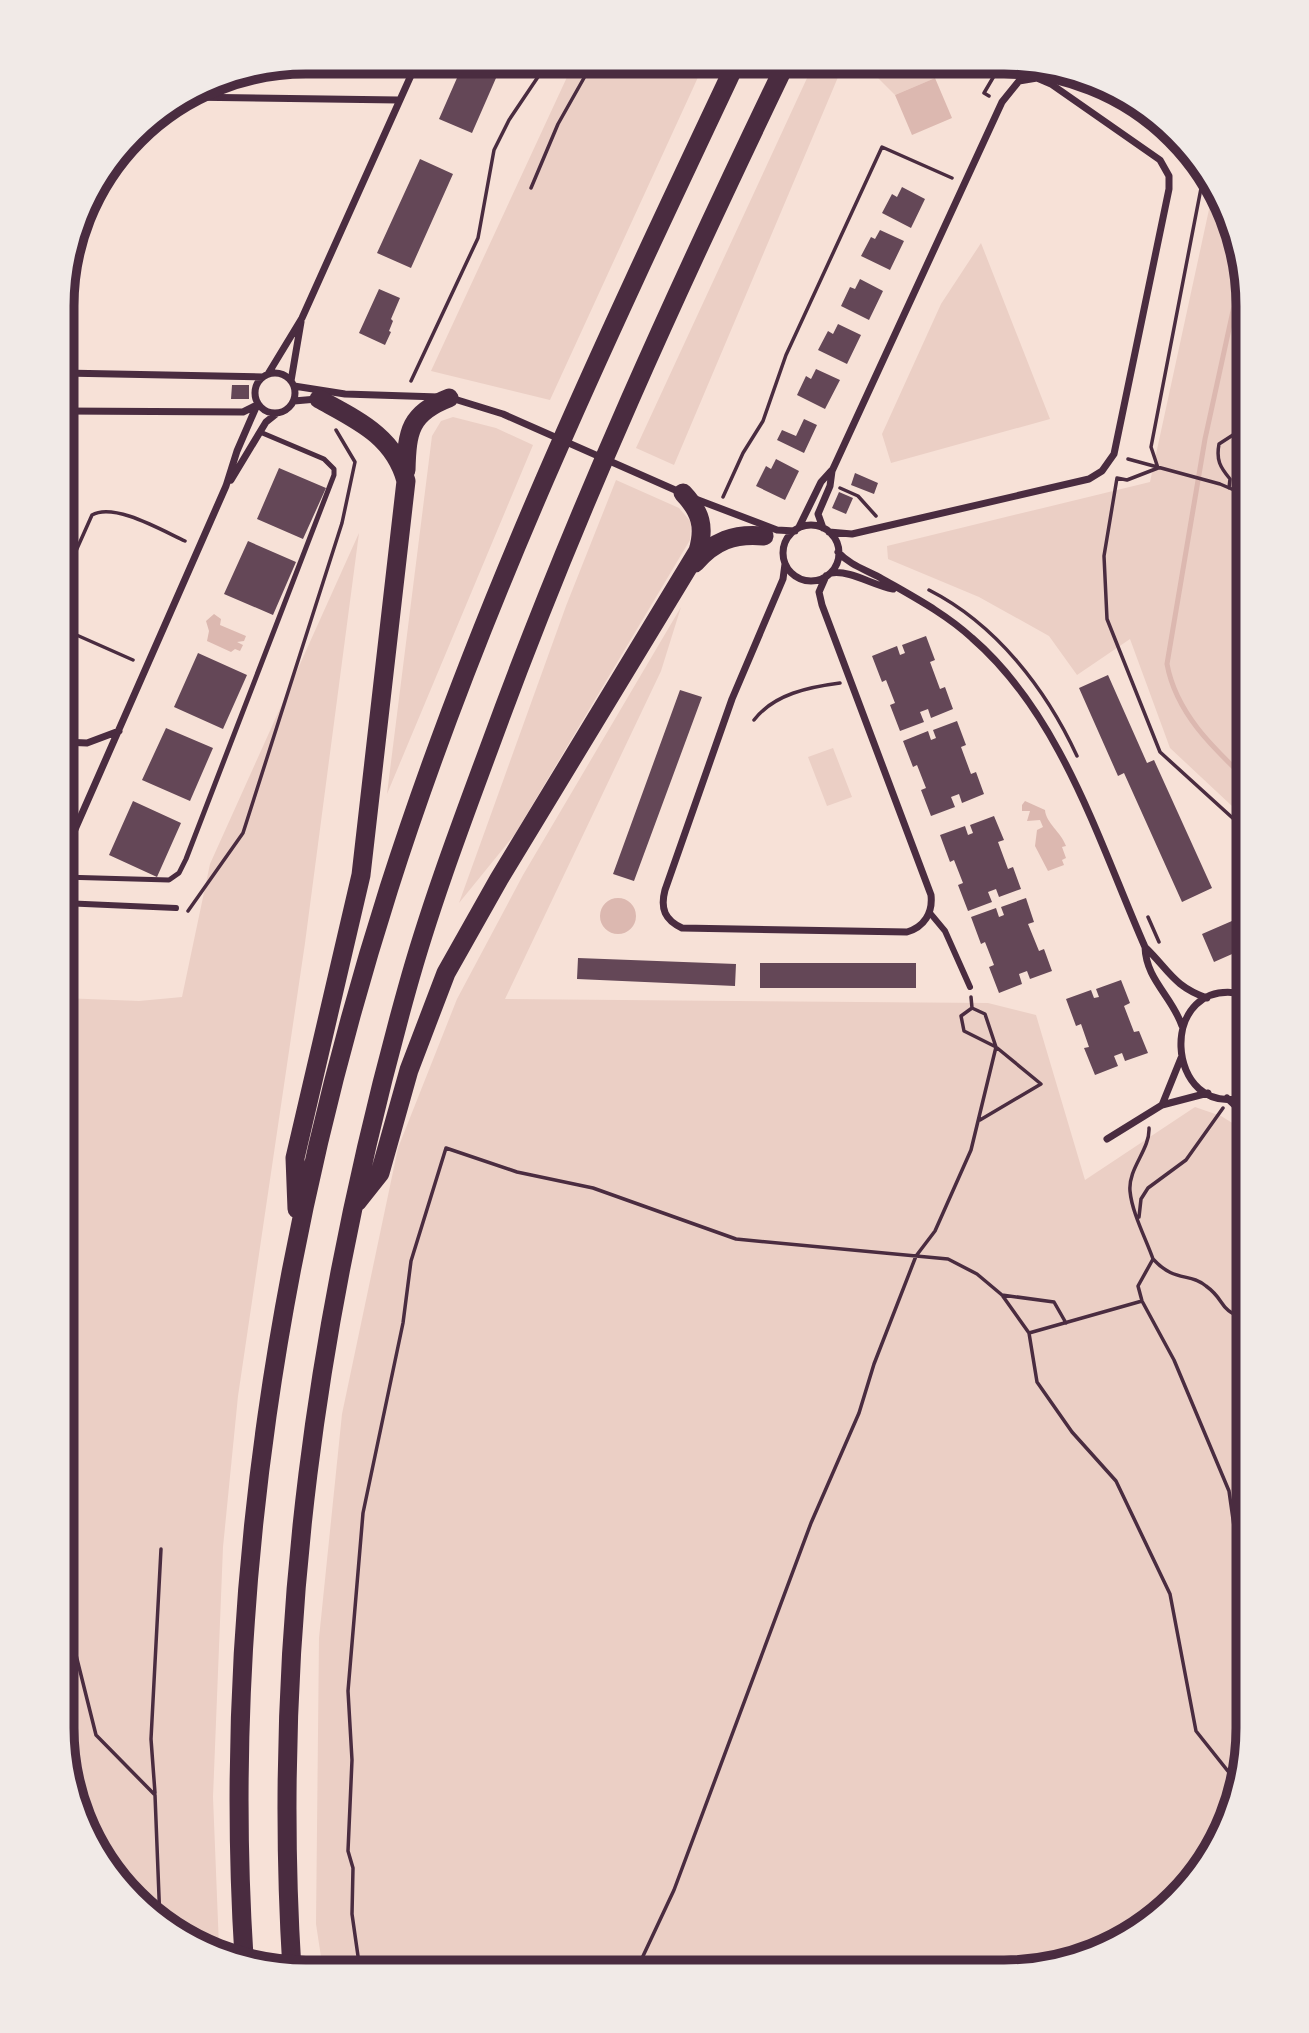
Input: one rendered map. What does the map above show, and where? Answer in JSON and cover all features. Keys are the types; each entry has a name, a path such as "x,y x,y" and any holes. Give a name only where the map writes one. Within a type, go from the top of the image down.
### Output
{"highway":[{"path":"244,1951 240,1814 245,1645 262,1463 298,1239 339,1061 390,886 446,727 552,463 626,296 730,74"},
{"path":"292,1959 287,1744 296,1576 318,1386 352,1208 418,952 526,648 630,398 781,74"},
{"path":"298,1239 295,1158 361,875 411,428 422,411 449,398"},
{"path":"319,399 362,421 393,449 406,481"},
{"path":"352,1208 380,1173 409,1070 446,973 499,879 685,575 703,534 698,511 674,489"},
{"path":"685,575 700,557 723,540 748,534 764,536"}],"street":[{"path":"74,833 226,486 237,451 257,405 255,390 302,318 411,74"},
{"path":"74,373 278,373 292,383 345,394 449,398 503,414 718,508 777,530 795,530 809,526 826,530 852,534 1089,479 1107,467 1123,423 1169,189 1169,176 1160,160 1051,84 1032,78 1013,84 965,181 832,471 830,486 818,514 826,530 838,550 852,564 936,611 970,636 999,663 1029,700 1067,769 1145,947 1168,976 1193,993 1207,998"},
{"path":"205,97 398,100"},
{"path":"226,486 249,455 260,432 276,414 288,410 294,401 292,383 302,318"},
{"path":"294,401 345,394"},
{"path":"74,411 243,412 257,405"},
{"path":"257,405 276,414"},
{"path":"832,471 821,482 795,530 785,542 783,579 732,699 665,890 663,908 666,916 676,925 689,929 906,932 921,926 930,913 931,895 820,598 828,575 836,564 838,550 852,534"},
{"path":"718,508 775,544 799,579 812,581 844,572 874,586 897,590"},
{"path":"74,743 87,743 120,731"},
{"path":"74,904 176,908"},
{"path":"930,913 945,931 970,987"},
{"path":"1145,947 1145,964 1154,981 1177,1010 1182,1026"},
{"path":"1235,1097 1227,1098 1209,1093 1189,1078 1179,1044 1182,1026 1188,1015 1207,998 1222,993 1236,994"},
{"path":"1162,1105 1181,1058"},
{"path":"1107,1139 1162,1105 1209,1093"},
{"path":"1227,1098 1235,1106"}],"lane":[{"path":"74,877 169,880 180,873 186,859 334,475 334,469 324,460 260,432"}],"path":[{"path":"411,381 478,238 494,150 509,120 540,74"},
{"path":"531,188 558,124 586,74"},
{"path":"989,96 984,93 987,86 999,74"},
{"path":"718,508 743,453 764,421 786,355 882,147 952,178"},
{"path":"1158,468 1152,447 1201,186"},
{"path":"176,908 189,911 243,834 342,523 355,461 334,427"},
{"path":"1229,488 1230,479 1219,465 1217,456 1219,444 1236,433"},
{"path":"1128,459 1183,473 1236,491"},
{"path":"1158,468 1127,480 1117,478 1104,556 1107,619 1160,752 1236,821"},
{"path":"838,487 858,496 876,516"},
{"path":"74,555 92,515 96,512 120,512 185,541"},
{"path":"74,634 133,660"},
{"path":"754,720 760,712 793,692 851,682"},
{"path":"970,987 972,1007"},
{"path":"641,1960 674,1891 811,1523 859,1413 874,1364 916,1256 934,1231 971,1150 996,1047 985,1014 972,1007"},
{"path":"972,1007 961,1016 964,1031 996,1047 1041,1084 979,1121"},
{"path":"1139,1219 1141,1199 1148,1188 1186,1160 1221,1116 1227,1098"},
{"path":"1148,1116 1149,1139 1136,1167 1130,1190 1153,1259 1164,1271 1181,1279 1199,1281 1209,1287 1227,1313 1235,1316"},
{"path":"359,1960 352,1914 353,1868 348,1852 352,1760 348,1691 363,1513 403,1323 411,1261 446,1148 517,1172 593,1188 736,1239 948,1259 977,1274 1002,1295 1028,1333 1037,1382 1072,1432 1116,1481 1170,1594 1196,1731 1230,1774"},
{"path":"1153,1259 1138,1286 1142,1301 1174,1360 1229,1491 1235,1534"},
{"path":"1002,1295 1054,1302 1066,1322"},
{"path":"1028,1333 1142,1301"},
{"path":"159,1907 151,1739 161,1549"},
{"path":"74,1653 96,1735 155,1795"}],"shaded area":[{"path":"568,74 699,74 550,400 431,371"},
{"path":"809,74 839,74 674,465 636,448"},
{"path":"874,74 934,74 935,78 895,95"},
{"path":"935,78 952,118 912,135 895,95"},
{"path":"1211,203 1223,231 1231,261 1236,306 1236,809 1170,748 1130,639 1077,675 1049,636 979,597 888,559 887,546 1150,482"},
{"path":"981,243 1050,419 891,463 882,434 941,304"},
{"path":"453,417 496,428 533,445 387,794 432,436 441,421"},
{"path":"616,480 679,508 691,522 690,540 515,834 459,903 566,606"},
{"path":"359,533 305,943 238,1396 223,1547 213,1797 219,1943 164,1911 122,1869 91,1816 81,1787 75,1757 74,1727 74,998 139,1001 182,997 210,864"},
{"path":"681,607 661,671 505,999 988,1003 1036,1015 1085,1180 1195,1107 1221,1116 1235,1125 1235,1742 1231,1772 1218,1816 1187,1869 1145,1911 1119,1928 1078,1947 1033,1958 1003,1960 321,1960 316,1924 319,1638 342,1414 398,1148 457,999 523,875"},
{"path":"214,614 221,619 220,625 246,636 244,641 237,642 243,645 240,651 235,649 231,652 207,641 209,631 206,621"},
{"path":"833,748 852,797 827,806 808,757"},
{"path":"1025,801 1045,810 1048,819 1061,836 1066,846 1062,847 1066,858 1062,860 1064,865 1048,871 1035,846 1037,830 1043,827 1040,820 1027,821 1030,811 1022,811"},
{"path":"618,898 631,903 636,916 631,929 618,934 605,929 600,916 605,903"}],"building":[{"path":"459,74 498,74 472,133 439,119"},
{"path":"420,159 453,174 411,268 377,253"},
{"path":"902,187 925,199 911,228 882,213 892,194 897,197"},
{"path":"880,230 904,241 890,270 861,256 871,237 875,239"},
{"path":"860,279 883,291 869,320 841,306 850,287 855,289"},
{"path":"379,289 400,298 391,319 391,332 385,345 359,333"},
{"path":"838,324 861,335 847,364 818,350 828,331 833,334"},
{"path":"816,369 840,380 825,409 797,395 806,376 811,379"},
{"path":"232,385 249,385 249,399 231,399"},
{"path":"804,419 817,425 804,453 777,440 782,430 796,436"},
{"path":"776,459 799,471 785,500 756,486 766,466 771,469"},
{"path":"279,468 326,488 303,539 257,519"},
{"path":"855,473 878,483 874,494 851,485"},
{"path":"839,492 853,498 846,514 832,508"},
{"path":"248,541 296,562 273,615 224,594"},
{"path":"926,636 935,660 930,662 940,689 945,687 953,709 931,718 928,709 920,712 924,722 900,731 890,705 895,703 886,680 882,682 872,656 897,646 900,655 905,653 902,645"},
{"path":"198,653 247,675 223,729 174,707"},
{"path":"1108,675 1147,763 1154,760 1212,888 1182,902 1124,773 1118,776 1079,688"},
{"path":"680,690 702,697 634,881 613,874"},
{"path":"957,721 966,745 961,747 971,774 976,772 984,794 962,803 959,794 951,797 955,807 931,816 921,790 926,788 917,765 913,767 903,741 928,731 931,740 936,738 933,730"},
{"path":"166,728 213,748 190,801 142,780"},
{"path":"133,801 181,823 157,877 109,855"},
{"path":"994,816 1004,840 998,842 1008,869 1013,867 1021,889 999,897 996,889 988,892 992,902 968,911 958,885 963,883 954,860 950,862 940,835 965,826 968,835 973,833 970,825"},
{"path":"1026,898 1034,922 1028,924 1039,951 1044,949 1052,971 1030,979 1027,971 1019,974 1022,984 999,993 989,967 994,965 985,942 981,944 971,917 996,908 999,917 1004,915 1001,907"},
{"path":"1236,919 1236,952 1214,962 1202,934"},
{"path":"578,958 736,964 735,986 577,979"},
{"path":"760,963 916,963 916,988 760,988"},
{"path":"1121,980 1130,1003 1124,1006 1134,1032 1139,1031 1148,1053 1125,1061 1122,1053 1114,1056 1118,1066 1095,1075 1084,1048 1089,1047 1081,1024 1076,1026 1066,999 1091,990 1094,998 1099,997 1096,989"}],"waterway":[{"path":"1236,299 1205,439 1167,664 1187,714 1236,769"}]}
